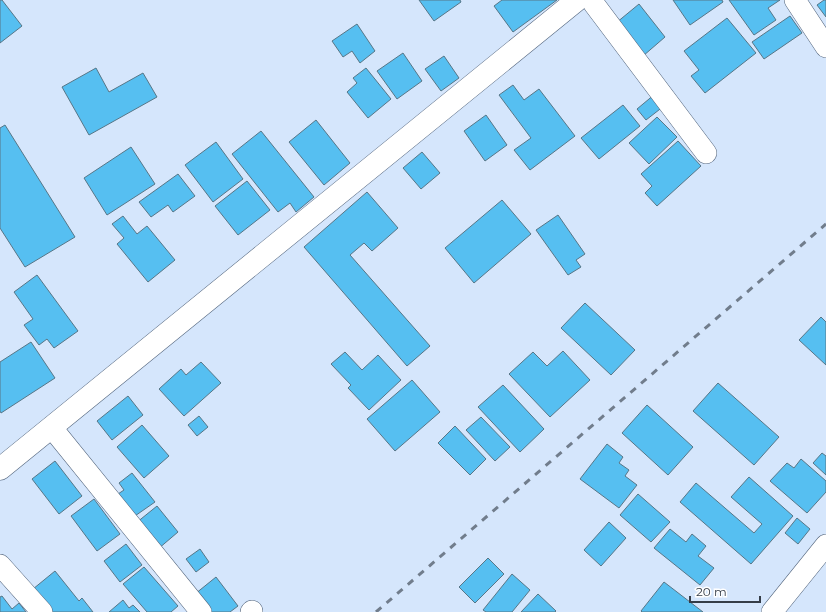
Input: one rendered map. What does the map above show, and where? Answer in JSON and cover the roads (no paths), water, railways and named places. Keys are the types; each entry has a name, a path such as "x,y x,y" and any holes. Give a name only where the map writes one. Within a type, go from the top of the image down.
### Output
{"street":[{"path":"0,469 577,0"},
{"path":"593,0 594,4 706,153"},
{"path":"795,0 826,47"},
{"path":"52,428 201,612"},
{"path":"772,612 826,545"},
{"path":"0,565 42,612"}],"railway":[{"path":"376,612 826,224"}]}
